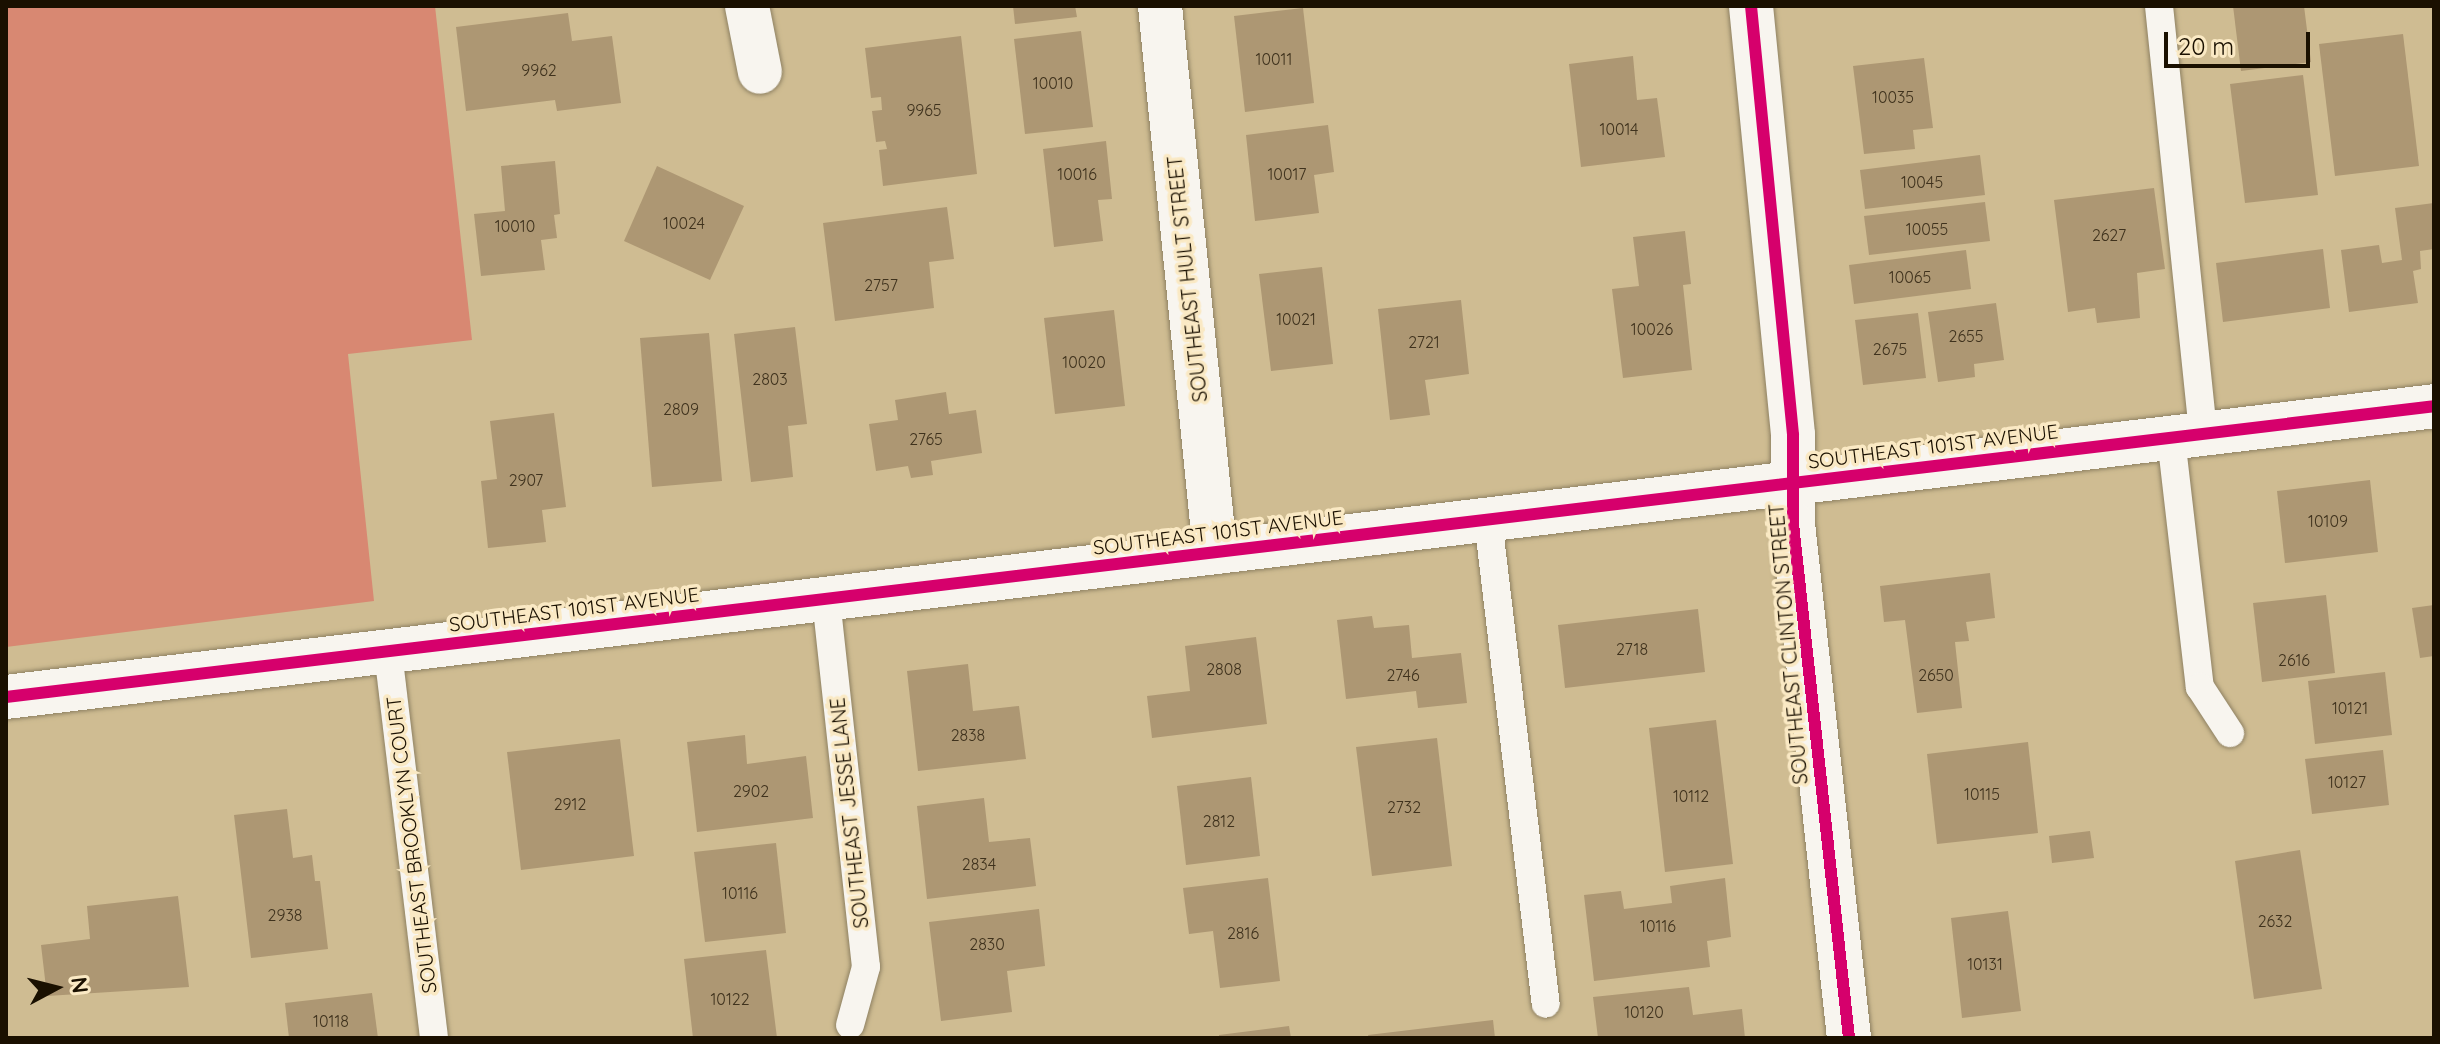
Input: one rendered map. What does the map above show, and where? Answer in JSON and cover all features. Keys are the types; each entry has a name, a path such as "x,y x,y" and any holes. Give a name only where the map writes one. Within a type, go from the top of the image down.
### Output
{"street":[{"path":"747,6 760,72"},
{"name":"SOUTHEAST HULT STREET","path":"1160,6 1215,552"},
{"name":"SOUTHEAST CLINTON STREET","path":"1751,6 1794,483 1793,524 1849,1038"},
{"name":"SOUTHEAST 101ST AVENUE","path":"6,697 2434,406"}],"lane":[{"path":"2159,6 2200,687 2230,733"},
{"path":"1488,520 1546,1004"},
{"name":"SOUTHEAST JESSE LANE","path":"826,599 866,967 850,1025"},
{"name":"SOUTHEAST BROOKLYN COURT","path":"388,652 434,1038"}],"shaded area":[{"path":"6,6 435,6 472,340 348,354 374,601 6,647"}],"building":[{"path":"1013,6 1075,6 1077,17 1015,24"},
{"path":"2233,6 2304,6 2311,62 2241,71"},
{"path":"1303,8 1314,103 1245,112 1234,16"},
{"path":"568,13 572,41 612,36 621,103 557,111 555,100 466,111 456,27"},
{"path":"1081,31 1093,127 1025,134 1014,39"},
{"path":"2403,34 2419,166 2335,176 2319,44"},
{"path":"961,36 977,174 883,186 879,150 887,149 885,141 876,142 872,111 882,110 881,97 871,98 865,48"},
{"path":"1633,56 1637,100 1657,98 1665,157 1581,167 1569,64"},
{"path":"1924,58 1933,128 1913,130 1915,149 1864,154 1853,66"},
{"path":"2303,75 2318,195 2245,203 2230,84"},
{"path":"1328,125 1334,172 1314,175 1319,213 1255,221 1246,135"},
{"path":"1106,141 1112,199 1098,200 1103,241 1054,247 1043,149"},
{"path":"1980,155 1985,195 1865,209 1860,170"},
{"path":"555,161 560,214 554,215 557,238 541,240 545,270 481,276 474,214 505,211 501,166"},
{"path":"657,166 744,206 710,280 624,241"},
{"path":"2154,188 2165,269 2137,273 2140,318 2097,323 2095,308 2068,312 2054,200"},
{"path":"1985,202 1990,241 1869,255 1864,216"},
{"path":"2434,203 2434,249 2420,251 2421,269 2413,271 2418,303 2349,312 2341,250 2379,245 2382,263 2402,260 2395,208"},
{"path":"947,207 954,259 929,262 934,308 835,321 823,223"},
{"path":"1685,231 1691,284 1683,285 1692,370 1623,378 1612,289 1639,286 1633,237"},
{"path":"2323,249 2330,308 2223,322 2216,263"},
{"path":"1966,250 1971,289 1854,304 1849,265"},
{"path":"1322,267 1333,364 1271,371 1259,274"},
{"path":"1461,300 1469,374 1425,380 1430,415 1390,420 1378,309"},
{"path":"1996,303 2004,360 1974,364 1975,377 1938,382 1928,312"},
{"path":"1114,310 1125,406 1055,414 1044,318"},
{"path":"1918,313 1926,378 1863,385 1855,320"},
{"path":"795,327 807,424 788,426 793,477 751,482 734,334"},
{"path":"709,333 722,481 652,487 640,338"},
{"path":"946,392 949,414 976,410 982,453 931,461 933,475 911,478 908,466 876,471 869,424 898,420 895,400"},
{"path":"554,413 566,507 542,510 546,542 488,548 481,481 497,479 490,421"},
{"path":"2370,480 2378,552 2285,563 2277,491"},
{"path":"1990,573 1995,618 1966,622 1969,641 1955,642 1962,708 1917,713 1905,620 1884,622 1880,586"},
{"path":"2326,595 2335,673 2262,682 2253,603"},
{"path":"2434,605 2434,656 2420,658 2412,608"},
{"path":"1698,609 1705,672 1565,688 1558,625"},
{"path":"1372,616 1374,628 1409,625 1412,658 1461,653 1467,703 1418,708 1416,691 1346,699 1337,620"},
{"path":"1256,637 1267,724 1152,738 1147,696 1190,691 1185,646"},
{"path":"968,664 973,711 1019,706 1026,759 918,771 907,671"},
{"path":"2385,672 2392,735 2315,744 2308,681"},
{"path":"1716,720 1733,864 1665,872 1649,728"},
{"path":"745,735 747,764 806,756 813,818 697,832 687,742"},
{"path":"1437,738 1452,866 1372,876 1356,747"},
{"path":"620,739 634,856 521,870 507,752"},
{"path":"2028,742 2038,833 1937,844 1927,754"},
{"path":"2383,750 2389,805 2312,814 2305,759"},
{"path":"1251,777 1260,856 1186,865 1177,786"},
{"path":"984,798 989,842 1030,838 1036,886 927,899 917,806"},
{"path":"287,809 293,858 312,855 315,881 320,881 328,949 251,958 234,815"},
{"path":"2090,831 2094,858 2052,863 2049,836"},
{"path":"776,843 786,933 705,942 694,852"},
{"path":"2300,850 2322,989 2254,999 2235,861"},
{"path":"1268,878 1280,981 1220,988 1213,931 1189,934 1183,888"},
{"path":"1725,878 1731,937 1707,941 1710,967 1594,981 1584,895 1621,891 1624,909 1672,903 1670,886"},
{"path":"178,896 189,987 47,996 41,945 90,939 87,906"},
{"path":"1039,909 1045,966 1007,971 1012,1012 941,1021 929,922"},
{"path":"2008,911 2021,1011 1962,1018 1951,918"},
{"path":"766,950 777,1038 693,1038 684,959"},
{"path":"1689,987 1693,1015 1742,1009 1745,1038 1598,1038 1593,997"},
{"path":"372,993 378,1038 289,1038 285,1003"},
{"path":"1493,1020 1495,1038 1369,1038 1368,1035"},
{"path":"1289,1026 1291,1038 1219,1038 1219,1035"}],"cycle path":[{"path":"1751,6 1793,435 1793,524 1849,1038"},
{"path":"6,697 2434,406"}]}
